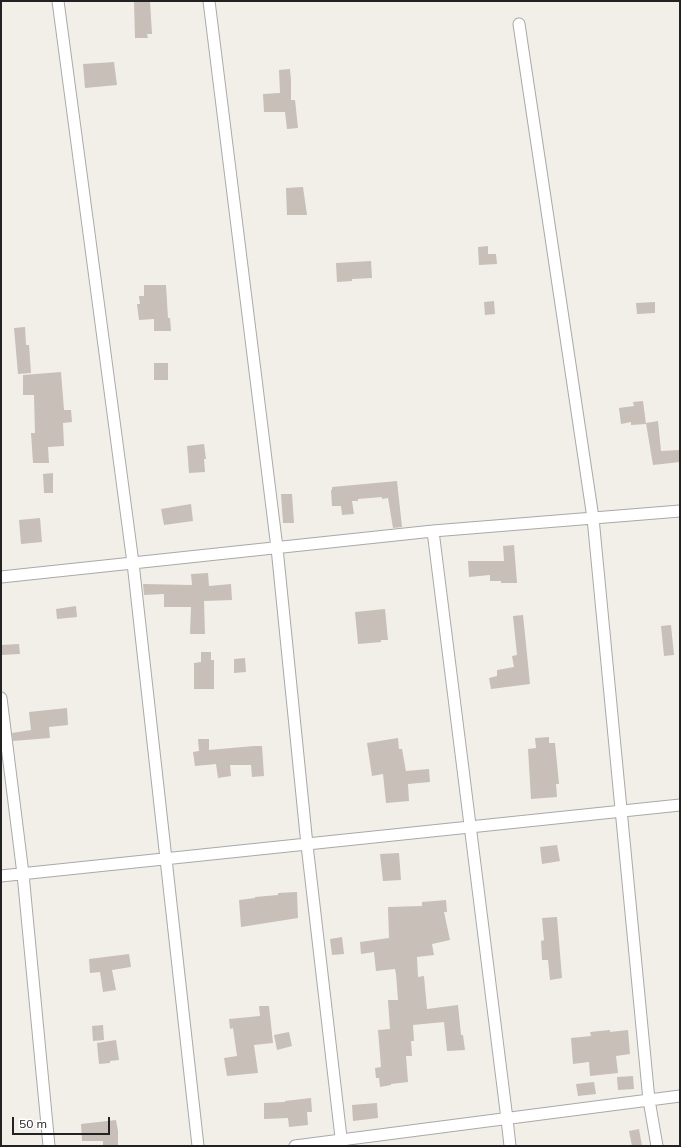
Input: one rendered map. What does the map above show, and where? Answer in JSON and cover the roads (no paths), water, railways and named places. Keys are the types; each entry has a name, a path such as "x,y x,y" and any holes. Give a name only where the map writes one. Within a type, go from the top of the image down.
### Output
{"street":[{"path":"58,1 133,563 198,1146"},
{"path":"209,1 277,548 341,1143"},
{"path":"518,24 593,518 649,1100 657,1146"},
{"path":"1,577 433,531 680,511"},
{"path":"433,531 510,1146"},
{"path":"1,698 23,874 49,1146"},
{"path":"1,876 166,860 680,805"},
{"path":"295,1146 341,1143 680,1096"}]}
